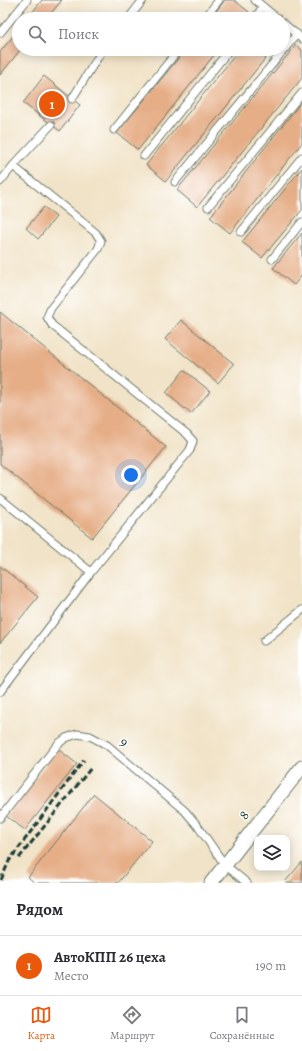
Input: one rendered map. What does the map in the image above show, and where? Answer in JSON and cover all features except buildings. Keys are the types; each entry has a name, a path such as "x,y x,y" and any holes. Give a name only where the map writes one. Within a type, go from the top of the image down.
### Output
{"street":[{"name":"8","path":"211,883 302,767"}],"lane":[{"path":"17,12 27,0"},
{"path":"134,12 143,0"},
{"path":"210,12 219,0"},
{"path":"254,0 269,12"},
{"path":"259,12 263,7"},
{"path":"0,33 12,18"},
{"path":"290,29 299,37 290,48"},
{"path":"72,98 99,56"},
{"path":"114,130 173,56"},
{"path":"144,156 224,56"},
{"path":"175,182 283,56"},
{"path":"208,207 302,93"},
{"path":"0,182 51,125"},
{"path":"241,232 302,157"},
{"path":"0,692 91,572 190,450 193,442 187,434 52,325 47,317 51,308 98,249 102,241 96,233 13,166"},
{"path":"272,259 302,222"},
{"path":"0,498 91,572"},
{"path":"264,641 302,610"},
{"name":"9","path":"0,818 58,744 66,738 77,734 90,736 107,745 185,811 197,825 225,865 247,883"}],"railway":[{"path":"1,880 9,861 84,760"},
{"path":"19,858 91,768"}],"place":[{"name":"АвтоКПП 26 цеха","path":"52,104"}]}
